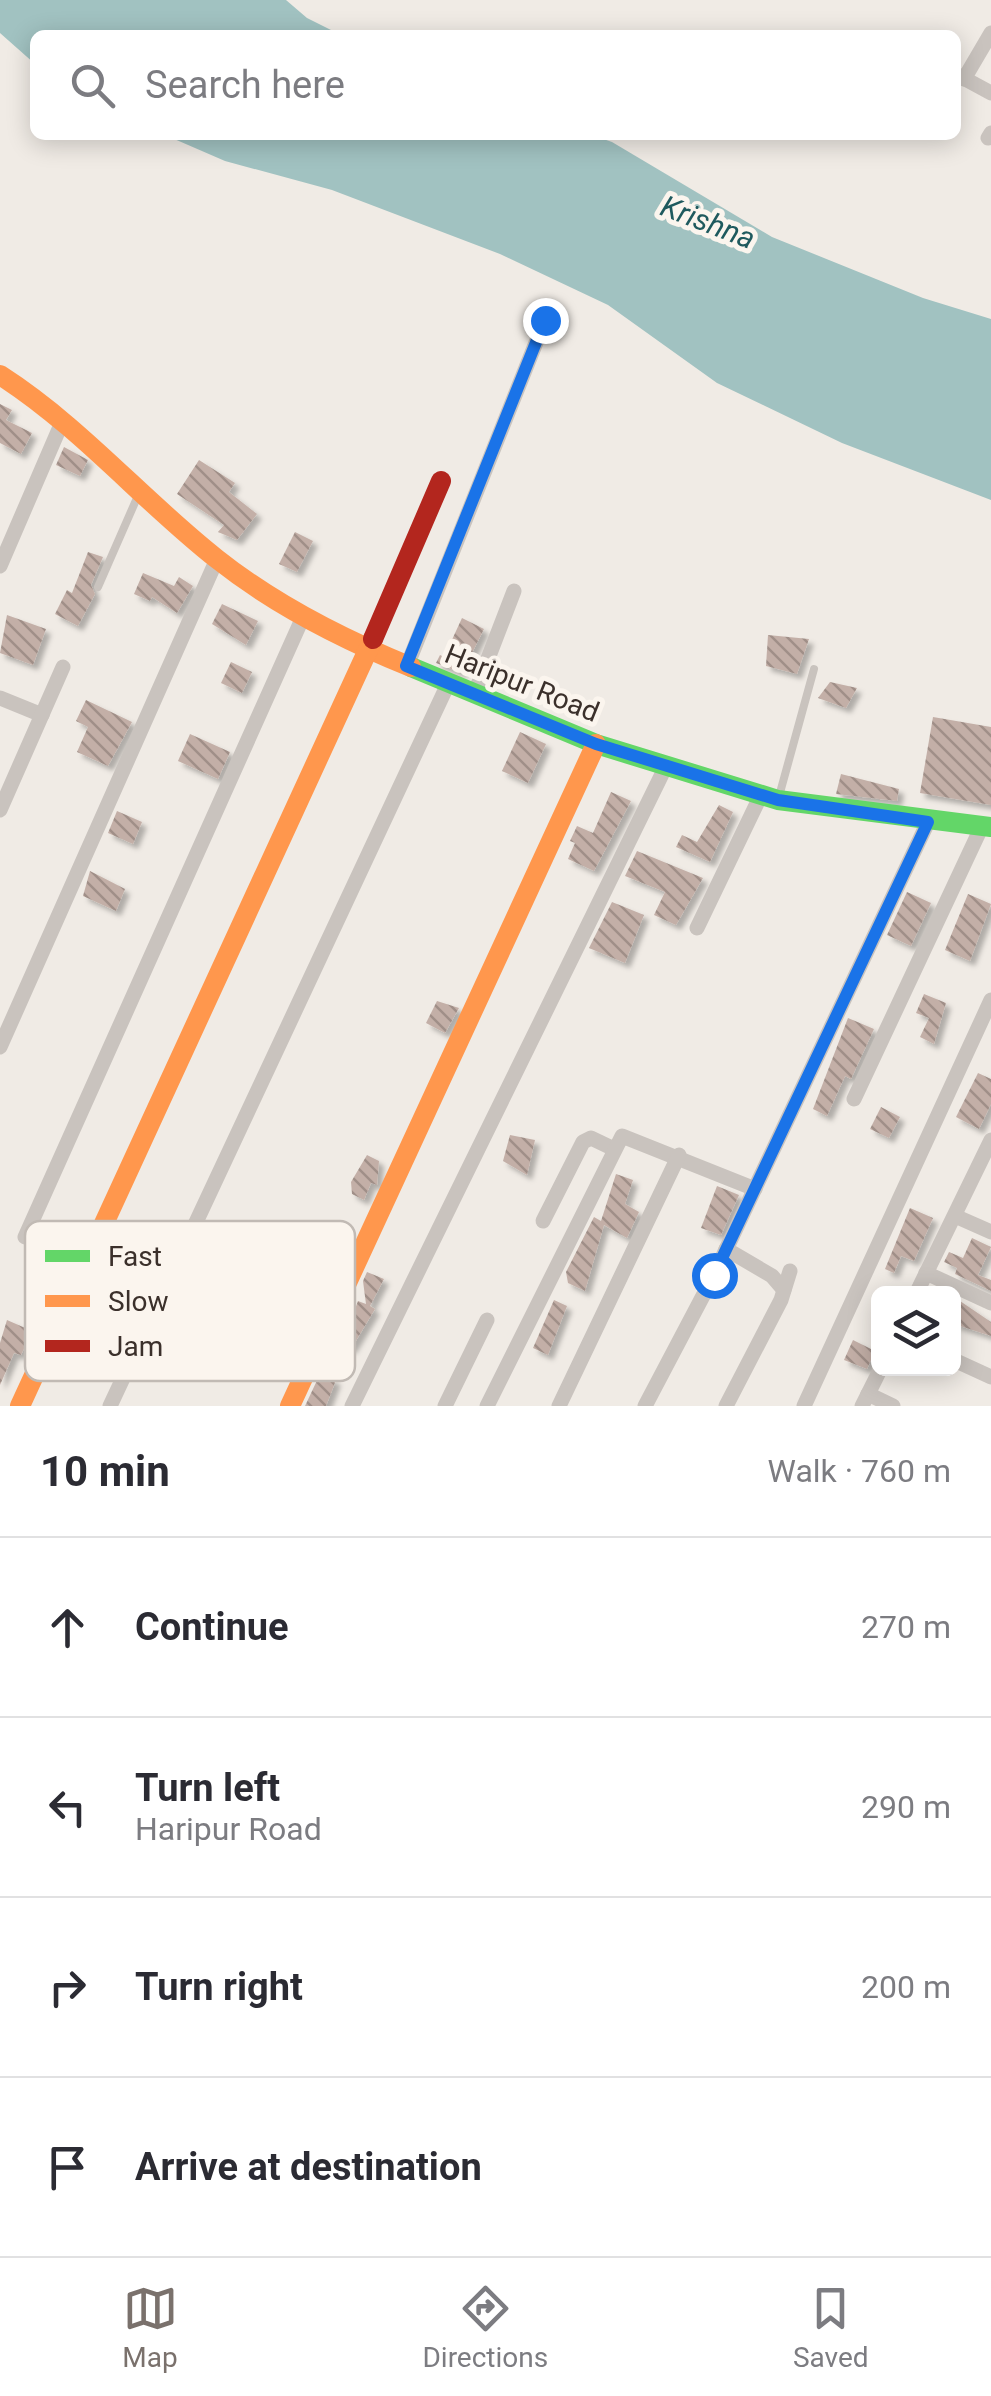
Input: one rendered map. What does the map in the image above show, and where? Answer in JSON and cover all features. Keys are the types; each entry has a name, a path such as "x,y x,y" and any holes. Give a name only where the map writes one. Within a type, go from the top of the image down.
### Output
{"street":[{"path":"961,75 991,33"},
{"path":"961,77 991,92"},
{"path":"406,666 545,320"},
{"name":"Haripur Road","path":"0,375 62,420 217,559 303,617 369,650 596,744 769,798 928,822 986,826"},
{"path":"0,566 62,420"},
{"path":"105,1221 369,650 441,480"},
{"path":"2,1037 217,559"},
{"path":"474,694 514,592"},
{"path":"32,1221 303,617"},
{"path":"1,803 63,667"},
{"path":"197,1221 448,684"},
{"path":"0,698 42,715"},
{"path":"355,1265 596,744"},
{"path":"352,1406 666,764"},
{"path":"697,928 769,798"},
{"path":"646,1406 756,1188 787,1112 928,822"},
{"path":"854,1098 986,826"},
{"path":"804,1406 991,1000"},
{"path":"487,1406 622,1136 756,1188"},
{"path":"543,1221 582,1142 591,1138 614,1148"},
{"path":"920,1286 989,1150"},
{"path":"560,1406 679,1155"},
{"path":"955,1216 991,1232"},
{"path":"726,1249 772,1276 784,1290"},
{"path":"726,1406 790,1272"},
{"path":"926,1272 991,1303"},
{"path":"445,1406 487,1320"},
{"path":"961,1363 991,1376"},
{"path":"877,1376 865,1400 893,1406"},
{"path":"20,1406 32,1381"},
{"path":"110,1406 122,1381"},
{"path":"290,1406 302,1381"}],"lane":[{"path":"98,587 140,490"},
{"path":"769,798 814,670"}],"water":[{"path":"0,0 286,0 307,18 331,30 30,30 30,60 0,33"},
{"name":"Krishna","path":"177,140 612,142 772,237 923,298 991,319 991,500 842,443 717,383 608,305 500,254 332,190 225,161"}],"building":[{"path":"0,404 12,410 6,420 32,433 21,454 0,443"},
{"path":"64,447 88,460 80,476 56,465"},
{"path":"199,460 235,483 229,492 257,514 237,540 218,532 224,525 177,494"},
{"path":"295,532 313,541 297,572 279,564"},
{"path":"88,552 103,557 91,585 95,594 78,626 55,614 67,590 72,593"},
{"path":"143,573 174,586 179,577 193,586 177,613 152,597 150,601 134,594"},
{"path":"222,604 258,621 246,645 212,624"},
{"path":"7,615 46,629 33,665 0,653"},
{"path":"462,618 484,629 462,673 436,663 440,655 444,657"},
{"path":"768,635 809,639 797,674 766,666"},
{"path":"231,662 252,672 242,693 221,683"},
{"path":"830,682 857,688 846,708 818,698"},
{"path":"86,700 132,722 108,766 77,752 88,727 76,721"},
{"path":"933,717 991,727 991,805 920,793"},
{"path":"520,732 546,744 528,783 502,771"},
{"path":"190,734 230,752 218,779 178,761"},
{"path":"841,774 899,789 897,801 836,794"},
{"path":"611,792 631,801 594,871 568,859 575,843 570,841 577,826 593,833"},
{"path":"719,805 733,812 710,862 676,847 682,835 697,842"},
{"path":"117,811 142,822 133,844 108,833"},
{"path":"637,851 703,878 676,925 654,915 665,892 625,876"},
{"path":"90,871 125,889 116,911 83,896"},
{"path":"907,892 931,903 911,946 887,935"},
{"path":"968,894 991,904 970,961 945,950"},
{"path":"612,902 644,915 625,963 589,948"},
{"path":"924,994 946,1003 934,1044 920,1037 929,1018 916,1013"},
{"path":"437,1001 459,1008 445,1033 426,1023"},
{"path":"848,1018 874,1029 851,1079 845,1076 827,1116 813,1109"},
{"path":"978,1073 991,1079 991,1104 979,1129 956,1117"},
{"path":"881,1107 900,1117 889,1138 870,1129"},
{"path":"510,1135 535,1140 527,1175 503,1161"},
{"path":"367,1155 379,1161 377,1185 371,1183 364,1200 352,1194 351,1182"},
{"path":"616,1174 633,1180 625,1204 639,1212 627,1238 604,1225 585,1291 568,1283 566,1272 594,1217 601,1221"},
{"path":"717,1186 739,1195 721,1235 701,1228"},
{"path":"910,1208 933,1218 914,1261 901,1256 894,1273 885,1269"},
{"path":"972,1238 991,1247 978,1275 991,1280 991,1291 955,1274 957,1268 944,1262 949,1252 963,1258"},
{"path":"367,1272 384,1279 370,1306 375,1309 355,1342 355,1309 358,1301 366,1304 363,1281"},
{"path":"554,1300 567,1306 548,1355 533,1348"},
{"path":"961,1302 991,1322 991,1336 961,1326"},
{"path":"7,1320 25,1328 25,1346 21,1355 14,1353 0,1385 0,1343"},
{"path":"853,1340 871,1349 867,1369 844,1360"},
{"path":"317,1381 336,1381 326,1406 305,1406"}],"traffic: fast":[{"path":"411,667 596,744 778,800 991,827"}],"traffic: slow":[{"path":"0,375 58,417 239,576 310,620 411,667"},
{"path":"105,1221 373,639"},
{"path":"355,1265 596,744"},
{"path":"20,1406 32,1381"},
{"path":"290,1406 302,1381"}],"traffic: jam":[{"path":"373,639 441,481"}],"route":[{"path":"545,320 406,666 596,744 778,800 928,822 787,1112 714,1275"}]}
